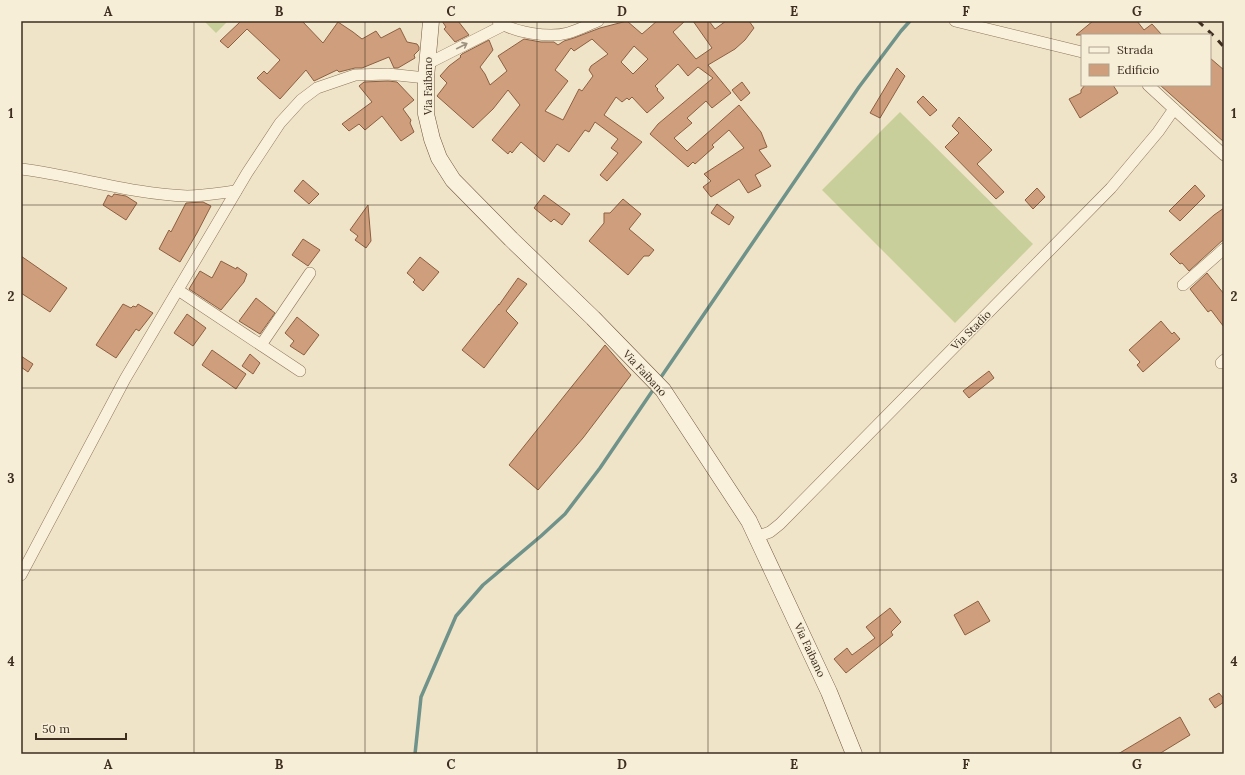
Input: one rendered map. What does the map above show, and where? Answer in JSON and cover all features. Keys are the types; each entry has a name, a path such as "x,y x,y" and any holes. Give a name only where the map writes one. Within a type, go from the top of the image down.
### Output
{"street":[{"name":"Via Faibano","path":"431,21 426,71 426,114 432,139 439,158 453,180 511,239 593,318 663,390 749,521 829,692 854,754"},
{"path":"21,575 125,379 236,191 280,123 301,100 317,88 355,75 426,71 501,23 527,33 556,34 567,33 598,21"},
{"path":"955,21 1081,52"},
{"path":"1149,86 1224,155"},
{"name":"Via Stadio","path":"756,537 770,532 780,524 1111,188 1158,132 1174,109"},
{"path":"21,169 51,173 144,192 189,196 236,191"},
{"path":"1182,285 1224,249"},
{"path":"261,345 310,273"},
{"path":"178,290 300,371"}],"green space":[{"path":"204,21 228,21 216,33"},
{"path":"900,112 1033,244 955,323 822,190"}],"building":[{"path":"240,21 302,21 323,43 338,22 362,39 376,31 381,38 400,28 407,42 417,44 419,50 414,55 415,58 398,68 394,68 389,57 362,68 339,72 337,70 314,81 306,70 280,99 257,78 264,71 267,74 280,60 247,29 228,48 220,41"},
{"path":"442,21 458,21 469,35 455,42 444,29 446,27"},
{"path":"627,21 642,34 657,21 685,21 673,32 696,59 712,48 693,21 709,21 715,29 726,21 749,21 754,28 745,40 735,49 708,65 731,93 712,108 706,101 687,118 692,123 674,138 687,151 739,105 761,132 767,147 759,150 771,166 755,175 761,186 748,193 739,179 711,197 703,187 711,181 704,174 744,148 729,130 712,145 714,147 695,164 693,162 688,167 650,134 658,124 713,78 698,67 688,76 678,64 655,86 664,98 647,113 632,97 629,100 627,98 622,102 616,97 604,115 642,142 607,181 600,175 618,153 611,148 618,139 595,122 589,132 585,130 569,152 557,144 544,162 521,142 512,153 510,151 508,154 492,140 520,105 508,90 493,109 473,128 437,96 447,83 440,76 449,66 461,57 460,56 462,54 489,40 493,50 480,67 490,85 507,71 498,56 524,39 541,42 554,42 558,45 564,41 600,28","holes":["592,39 608,54 591,66 589,70 593,76 582,91 579,89 563,120 545,111 568,81 555,70 571,48 574,51","634,46 648,59 633,74 621,62"]},
{"path":"1093,21 1137,21 1144,30 1152,24 1161,34 1081,34 1076,35"},
{"path":"1211,59 1224,70 1224,142 1161,86 1211,86"},
{"path":"897,68 905,76 880,118 870,113"},
{"path":"364,82 397,82 414,100 403,109 411,120 410,123 414,132 401,141 382,116 365,130 359,124 349,131 342,124 372,102 359,86"},
{"path":"742,82 750,93 741,101 732,90"},
{"path":"1084,86 1114,86 1118,93 1080,118 1069,99 1081,93 1081,90"},
{"path":"923,96 937,110 930,116 917,102"},
{"path":"959,117 992,150 977,164 1004,192 996,199 945,147 959,133 952,126"},
{"path":"303,180 319,194 309,204 294,191"},
{"path":"1195,185 1205,196 1180,221 1169,211"},
{"path":"1037,188 1045,197 1033,209 1025,200"},
{"path":"114,194 126,196 137,203 126,220 103,205 108,195 112,197"},
{"path":"544,195 570,214 562,225 554,219 551,222 534,208"},
{"path":"623,199 641,214 629,229 654,250 649,256 644,256 628,275 589,241 604,223 604,213 610,213"},
{"path":"203,202 211,206 180,262 159,249 169,230 171,232 186,203"},
{"path":"717,204 734,217 729,225 711,213"},
{"path":"368,205 371,241 366,248 355,240 358,236 350,230"},
{"path":"1224,208 1224,239 1189,271 1182,263 1180,264 1170,254"},
{"path":"303,239 320,250 308,266 292,255"},
{"path":"21,256 67,288 50,312 21,293"},
{"path":"420,257 439,272 423,291 413,282 415,280 407,273"},
{"path":"221,261 236,269 237,267 247,274 244,282 221,310 189,289 200,271 212,278"},
{"path":"1207,273 1224,294 1224,327 1211,310 1208,312 1190,289"},
{"path":"518,278 527,284 506,311 518,323 484,368 462,350 499,305"},
{"path":"256,298 275,313 260,334 239,321"},
{"path":"123,304 131,308 133,306 136,307 138,304 153,313 139,331 136,329 116,358 96,345"},
{"path":"187,314 206,328 193,346 174,333"},
{"path":"297,317 319,335 304,355 290,346 294,341 285,333"},
{"path":"1161,321 1172,334 1174,332 1180,339 1143,372 1137,365 1140,362 1129,350"},
{"path":"605,345 631,375 583,438 538,490 509,465"},
{"path":"212,350 246,374 236,389 202,365"},
{"path":"250,354 260,363 253,374 242,366"},
{"path":"21,356 33,364 28,372 21,367"},
{"path":"989,371 994,378 969,398 963,391"},
{"path":"978,601 990,621 965,635 954,615"},
{"path":"890,608 901,622 891,632 893,635 846,673 834,659 847,648 852,655 875,638 866,627"},
{"path":"1219,693 1224,699 1224,702 1215,708 1209,699"},
{"path":"1180,717 1190,735 1159,754 1118,754"}],"waterway":[{"path":"659,380 859,87 910,21"},
{"path":"415,754 421,697 456,616 483,585 565,514 600,468 655,387"}],"railway":[{"path":"1198,21 1224,47"}]}
